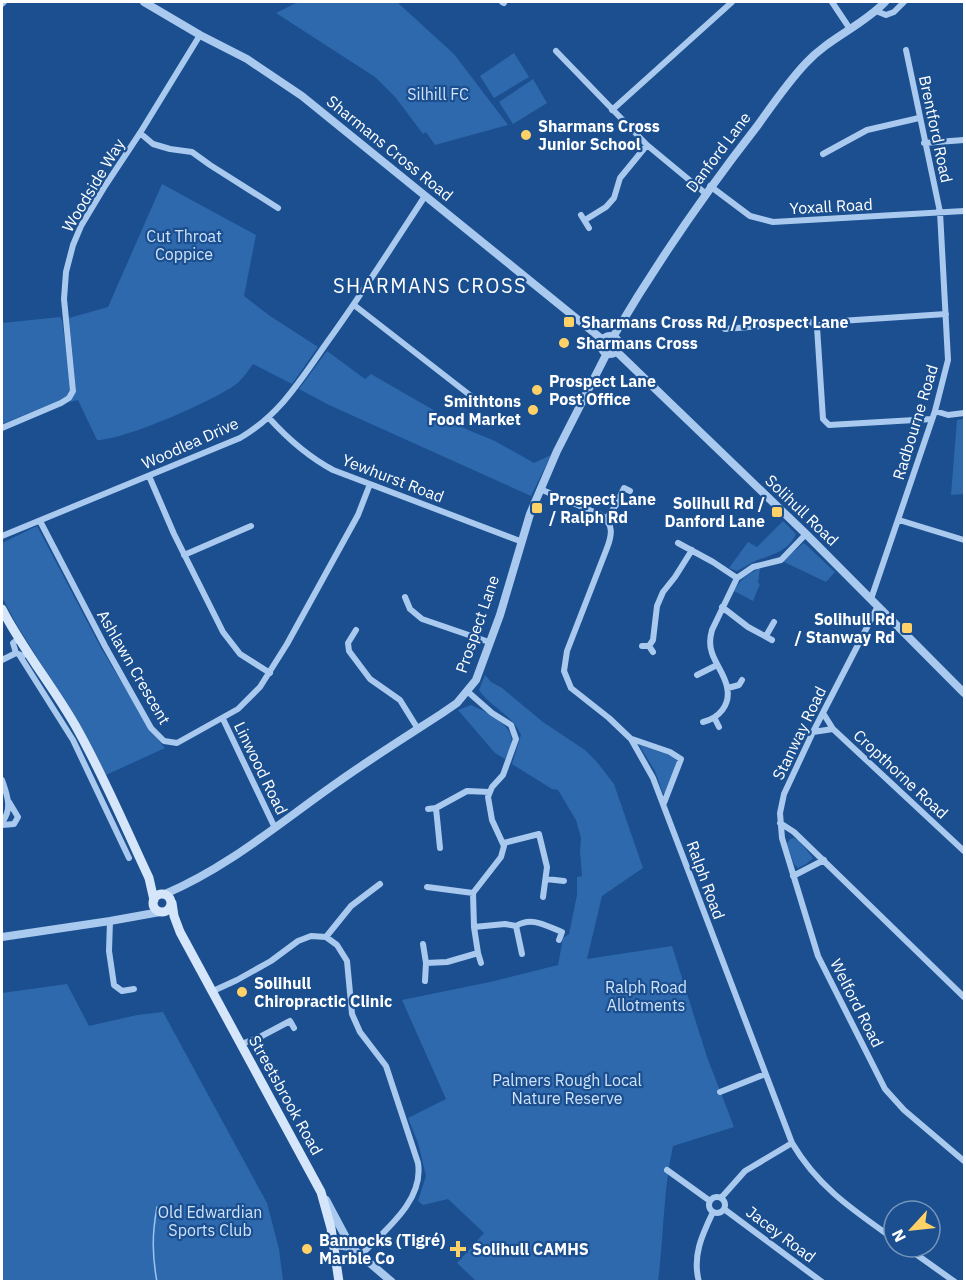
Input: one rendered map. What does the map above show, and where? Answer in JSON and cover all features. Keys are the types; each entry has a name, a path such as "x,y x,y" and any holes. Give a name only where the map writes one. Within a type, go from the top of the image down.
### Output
{"main road":[{"name":"Streetsbrook Road","path":"2,609 18,639 22,655 62,703 77,728 121,829 149,878 168,897 180,932 321,1192 334,1245 339,1281"},
{"name":"Streetsbrook Road","path":"149,878 154,902 180,932"},
{"path":"154,902 168,897 170,908 161,912"}],"street":[{"name":"Sharmans Cross Road","path":"144,2 247,59 302,96 603,340"},
{"path":"612,110 732,2"},
{"path":"832,2 850,29"},
{"name":"Danford Lane","path":"613,337 657,263 708,189 807,62 885,2"},
{"name":"Danford Lane","path":"876,11 886,15 894,12 904,2"},
{"name":"Woodside Way","path":"2,428 61,403 69,398 73,391 65,318 65,285 69,261 81,226 200,35"},
{"name":"Brentford Road","path":"906,50 940,212"},
{"name":"Yoxall Road","path":"556,51 647,145 708,189 758,220 773,222 964,211"},
{"path":"823,154 867,130 919,118"},
{"path":"140,133 153,144 192,152 278,208"},
{"path":"924,143 964,140"},
{"path":"589,228 583,218 606,207 614,198 621,178 647,145"},
{"name":"Woodlea Drive","path":"2,536 240,438 269,418 296,388 354,305 425,196"},
{"name":"Radbourne Road","path":"871,599 935,411 948,360 940,212"},
{"path":"354,305 471,396"},
{"path":"817,327 825,322 946,314"},
{"path":"725,329 814,323 817,327 823,419 829,425 932,419"},
{"path":"608,336 613,337 618,344 612,352 602,348 603,340 608,336"},
{"name":"Prospect Lane","path":"168,897 275,828 338,781 457,703 467,691 478,674 500,615 520,541 540,489 612,352"},
{"name":"Solihull Road","path":"612,352 806,534 964,693"},
{"path":"935,411 948,415 964,413"},
{"name":"Yewhurst Road","path":"269,418 290,441 309,456 333,470 520,541"},
{"path":"149,476 184,555 228,639 249,661 270,673"},
{"name":"Ashlawn Crescent","path":"40,521 151,728 164,741 177,743 223,719 249,699 270,673 358,515 370,484"},
{"path":"540,489 606,519 616,506 624,488 630,491"},
{"name":"Ralph Road","path":"606,519 611,535 567,651 564,671 566,680 574,692 609,718 631,739 646,763 664,803 792,1143 832,1194 882,1230"},
{"path":"899,520 964,540"},
{"path":"184,555 251,526"},
{"path":"703,722 715,719 725,705 728,688 712,653 710,639 722,607 737,578 753,567 781,560 806,534"},
{"path":"678,543 737,578"},
{"path":"642,646 651,649 657,606 663,592 692,550"},
{"path":"405,596 410,609 422,619 489,642"},
{"name":"Stanway Road","path":"780,823 781,803 784,795 813,732 878,606"},
{"path":"722,607 748,627 772,640"},
{"path":"766,636 774,622"},
{"path":"356,630 348,643 349,651 370,679 400,700 418,729"},
{"path":"2,660 22,655 13,644 18,639"},
{"path":"697,675 717,665"},
{"path":"728,688 739,685 742,680"},
{"path":"467,691 492,713 511,725 516,739 503,775 488,796 492,820 504,843 501,857 473,893 474,927 481,963"},
{"name":"Cropthorne Road","path":"823,713 833,729 964,851"},
{"name":"Linwood Road","path":"223,719 275,828"},
{"path":"715,719 719,727"},
{"path":"813,732 833,729"},
{"path":"631,739 670,752 681,759 664,803"},
{"path":"2,824 14,824 18,817 9,802 2,781 10,780"},
{"path":"428,809 467,791 489,792"},
{"path":"2,824 7,816 9,802"},
{"path":"436,807 440,848"},
{"path":"780,823 794,832 824,860 964,997"},
{"name":"Welford Road","path":"780,823 783,845 818,956 889,1096 964,1161"},
{"name":"Streetsbrook Road","path":"121,829 129,858"},
{"path":"504,843 539,834 547,867 543,897"},
{"path":"793,876 824,860"},
{"path":"546,879 564,881"},
{"path":"326,937 351,906 380,884"},
{"path":"432,896 430,887 473,893"},
{"path":"139,916 154,902"},
{"path":"2,937 161,912"},
{"path":"110,921 109,951 114,985 122,991 134,989"},
{"path":"474,927 505,924 516,926 525,921 531,921 565,932 559,940"},
{"path":"516,926 522,954"},
{"path":"213,992 271,961 298,941 311,936 326,937 346,956 351,1014 360,1032 386,1066 420,1174 418,1185 398,1216 361,1255"},
{"path":"423,944 426,963 425,981"},
{"path":"426,963 447,962 478,953"},
{"path":"241,1044 258,1038 292,1018 294,1028"},
{"path":"720,1092 765,1074"},
{"path":"710,1201 721,1198 745,1171 792,1143"},
{"path":"668,1170 710,1201"},
{"path":"321,1192 351,1247 392,1281"},
{"path":"710,1201 709,1207 713,1212 719,1213 724,1209 725,1203 721,1198"},
{"name":"Jacey Road","path":"724,1209 822,1281"},
{"path":"699,1281 697,1255 703,1233 713,1212"},
{"path":"334,1245 351,1247"},
{"path":"923,1259 955,1281"}],"green space":[{"name":"Silhill FC","path":"298,2 397,2 454,54 508,125 435,145 426,132 423,134 396,98 375,77 276,13"},
{"path":"514,53 529,77 494,98 480,76"},
{"path":"533,79 547,103 513,124 499,102"},
{"name":"Cut Throat Coppice","path":"162,184 256,235 244,296 318,347 292,384 253,364 238,383 207,401 127,434 97,440 78,400 70,402 76,389 69,318 108,307"},
{"path":"60,317 71,389 66,398 2,424 2,323"},
{"path":"327,351 365,379 371,374 468,430 495,441 534,463 551,455 531,496 329,405 299,389"},
{"path":"964,419 964,494 951,495 957,420"},
{"path":"783,521 796,534 784,549 737,571 729,568 748,542 757,547"},
{"path":"37,526 101,648 151,731 165,748 106,775 2,597 2,543"},
{"path":"804,543 835,572 826,582 782,561"},
{"path":"760,568 758,583 760,584 753,601 734,591 745,577"},
{"name":"Palmers Rough Local Nature Reserve","path":"485,675 543,722 585,750 614,784 643,868 602,896 587,959 672,946 707,1057 734,1127 673,1146 667,1180 658,1281 476,1281 457,1263 484,1233 448,1199 423,1205 418,1201 426,1176 418,1143 408,1118 446,1099 402,1000 558,965 563,938 569,934 577,895 577,877 582,876 581,838 576,820 558,790 552,789 512,764 521,735 507,716 489,702 479,690"},
{"path":"471,705 498,720 509,731 511,745 505,759 495,753 458,710"},
{"path":"639,745 675,757 677,761 667,792 663,794 655,771"},
{"path":"794,838 813,858 798,868 794,864 787,844 790,839"},
{"name":"Old Edwardian Sports Club","path":"67,984 89,1026 137,1015 163,1012 267,1203 279,1249 283,1281 2,1281 2,993"}],"waterway":[{"path":"157,1207 153,1244 157,1282"}],"place":[{"name":"Sharmans Cross Junior School","path":"526,135"},
{"name":"Sharmans Cross Rd / Prospect Lane","path":"569,322"},
{"name":"Sharmans Cross","path":"564,343"},
{"name":"Prospect Lane Post Office","path":"537,390"},
{"name":"Smithtons Food Market","path":"533,410"},
{"name":"Prospect Lane / Ralph Rd","path":"537,508"},
{"name":"Solihull Rd / Danford Lane","path":"777,512"},
{"name":"Solihull Rd / Stanway Rd","path":"907,628"},
{"name":"Solihull Chiropractic Clinic","path":"242,992"},
{"name":"Bannocks (Tigré) Marble Co","path":"307,1249"},
{"name":"Solihull CAMHS","path":"458,1249"}],"district":[{"name":"SHARMANS CROSS","path":"430,285"}],"park label":[{"name":"Ralph Road Allotments","path":"646,996"}]}
